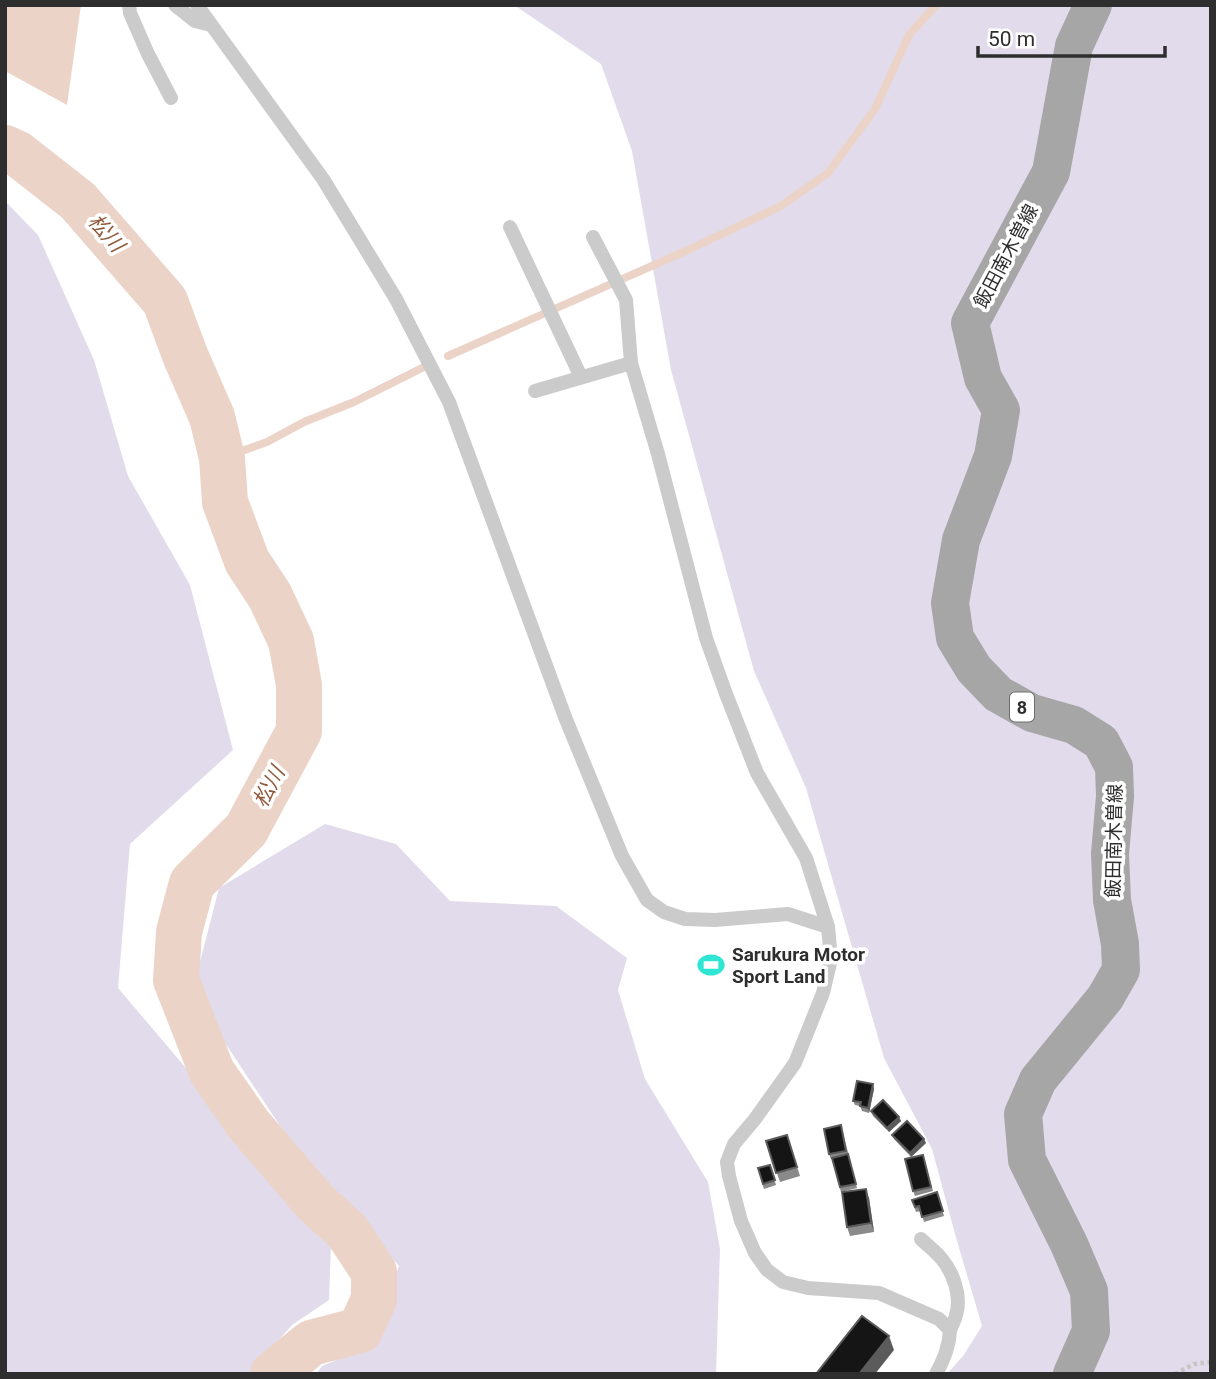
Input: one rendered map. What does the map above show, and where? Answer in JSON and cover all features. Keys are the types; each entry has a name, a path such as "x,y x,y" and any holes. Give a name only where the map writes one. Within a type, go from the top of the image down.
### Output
{"main road":[{"name":"飯田南木曽線","path":"1072,1374 1091,1331 1089,1291 1027,1160 1023,1114 1038,1080 1105,998 1121,970 1120,944 1112,900 1110,854 1115,796 1114,767 1101,742 1074,725 1032,713 998,694 974,669 955,638 950,603 961,540 993,456 1001,410 983,378 970,323 1051,172 1074,46 1093,5"}],"lane":[{"path":"129,5 148,54 171,98"},
{"path":"175,5 195,21 211,25"},
{"path":"197,5 323,179 396,299 449,402 565,717 622,856 647,900 664,912 685,919 715,920 788,914 828,927"},
{"path":"510,227 581,377"},
{"path":"593,237 626,300 631,363 706,638 757,773 806,858 828,927 831,959 823,993 794,1063 734,1144 727,1162 741,1221 755,1253 767,1270 783,1282 808,1288 879,1293 939,1320 950,1330"},
{"path":"535,391 631,363"},
{"path":"921,1239 941,1258 950,1272 958,1303 950,1330 949,1345 936,1374"}],"path":[{"path":"1175,1374 1194,1364 1211,1362"}],"shaded area":[{"path":"5,5 81,5 67,105 5,71"},
{"path":"514,5 1211,5 1211,1374 947,1374 963,1356 982,1326 932,1149 884,1058 806,788 754,671 671,370 632,151 601,64"},
{"path":"5,201 38,235 94,360 128,476 190,585 233,750 130,844 118,988 282,1181 331,1244 329,1300 292,1325 249,1374 5,1374"},
{"path":"325,824 396,844 450,901 556,906 627,958 618,990 645,1079 708,1182 720,1249 716,1374 316,1374 322,1366 366,1348 399,1266 292,1144 192,993 219,888"}],"building":[{"path":"857,1081 873,1084 868,1108 860,1106 861,1102 853,1101"},
{"path":"883,1100 899,1117 887,1128 871,1111"},
{"path":"907,1121 924,1139 910,1153 892,1135"},
{"path":"841,1125 846,1151 829,1154 824,1129"},
{"path":"787,1135 797,1167 776,1173 766,1141"},
{"path":"848,1154 856,1184 840,1187 832,1158"},
{"path":"923,1155 931,1187 913,1191 905,1159"},
{"path":"770,1165 775,1180 763,1184 758,1168"},
{"path":"866,1189 871,1223 847,1227 842,1192"},
{"path":"937,1192 943,1211 922,1217 919,1206 915,1207 912,1200"},
{"path":"862,1316 889,1336 859,1374 816,1374"}],"waterway":[{"path":"448,356 781,206 828,173 875,109 909,35 936,5"},
{"name":"松川","path":"5,148 18,154 78,201 165,301 212,417 222,458 225,502 247,561 270,596 291,641 299,685 299,731 246,830 192,883 179,932 176,980 212,1072 249,1125 316,1203 347,1231 374,1272 374,1299 360,1330 311,1343 273,1374"},
{"path":"222,458 267,442 304,422 354,402 422,368"}],"place":[{"name":"Sarukura Motor Sport Land","path":"711,965"}]}
